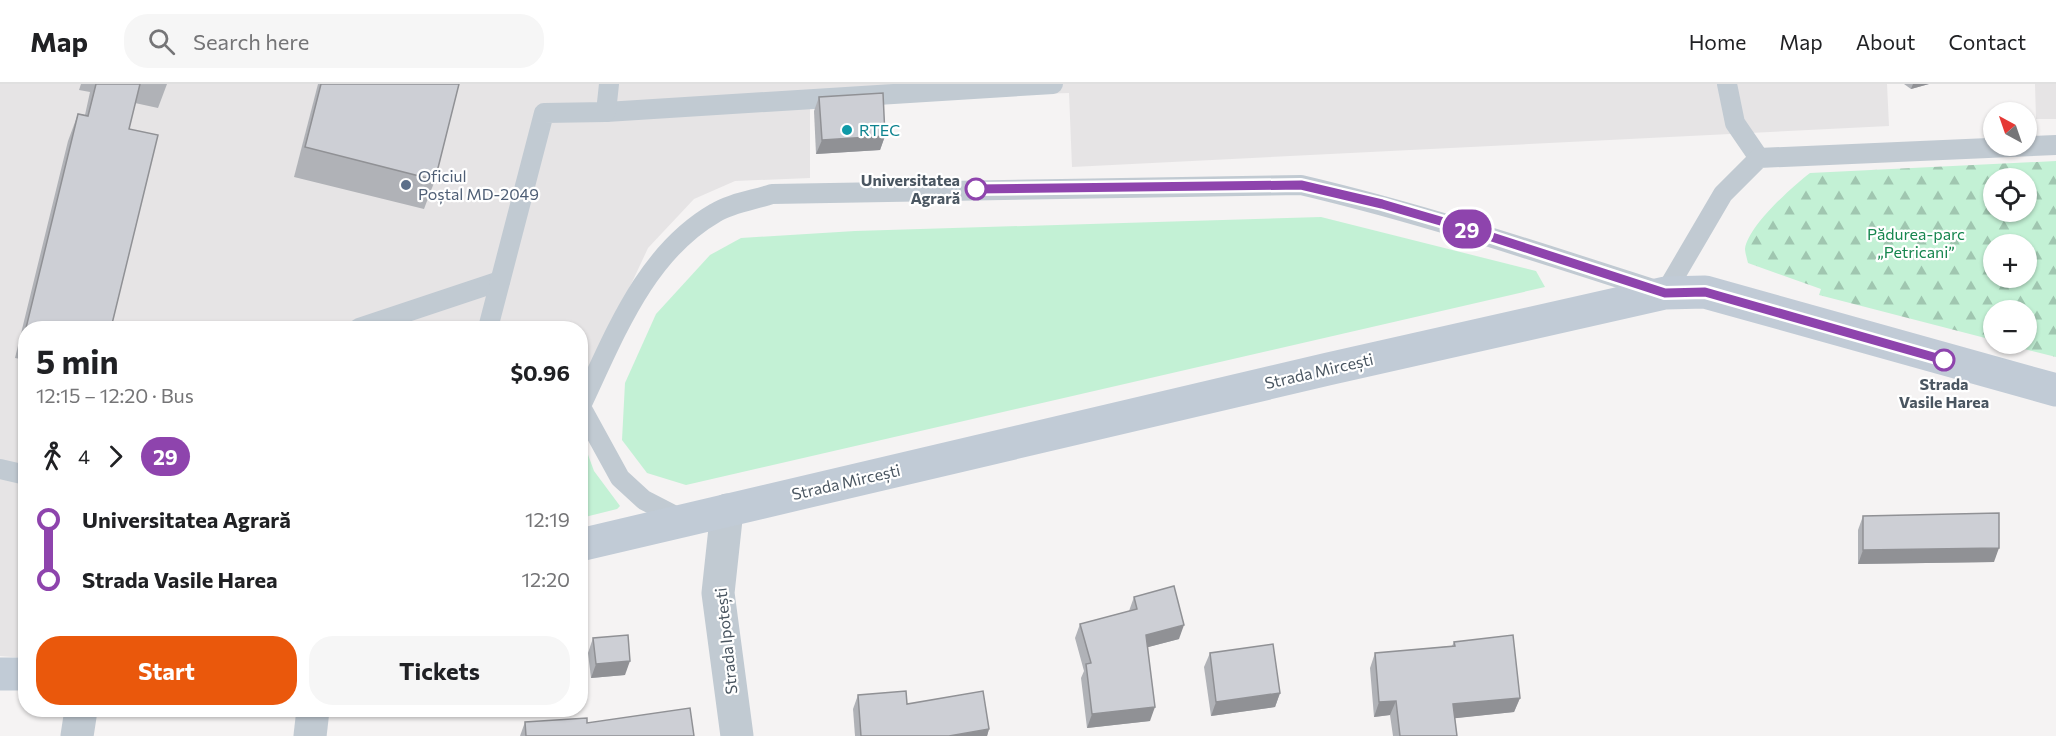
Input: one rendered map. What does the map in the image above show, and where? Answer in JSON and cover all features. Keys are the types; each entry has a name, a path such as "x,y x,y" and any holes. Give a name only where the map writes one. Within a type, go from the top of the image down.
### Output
{"main road":[{"name":"Strada Mircești","path":"588,543 1328,369 1534,323 1606,304 1665,293 1705,292 2056,390"},
{"path":"0,674 18,674"}],"street":[{"name":"Strada Ipotești","path":"727,510 718,593 737,736"},
{"path":"77,736 80,717"},
{"path":"310,736 312,717"}],"lane":[{"path":"606,112 609,84"},
{"path":"490,321 544,113 606,112 1053,84"},
{"path":"1727,84 1736,123 1759,158"},
{"path":"588,394 648,274 676,242 716,212 772,194 1301,185 1382,204 1470,230 1665,293 1723,194 1759,158 2056,145"},
{"path":"380,321 500,281"},
{"path":"588,421 620,478 644,500 682,520"},
{"path":"0,469 18,473"}],"shaded area":[{"path":"0,84 1887,84 1889,126 1072,167 1069,93 810,102 810,178 735,181 694,199 648,248 588,377 588,321 18,321 18,657 0,656"},
{"path":"2035,84 2056,84 2056,119 2037,119"}],"green space":[{"name":"Pădurea-parc „Petricani”","path":"2056,161 2056,357 2037,352 2037,300 1983,300 1983,337 1819,295 1821,289 1748,263 1745,249 1754,229 1793,187 1810,173"},
{"path":"1321,217 1536,271 1545,287 686,485 647,473 622,440 625,383 656,314 710,255 741,238 855,231"},
{"path":"588,455 594,471 620,506 617,509 588,516"}],"building":[{"path":"96,84 140,84 129,129 158,135 113,321 28,321 78,114 88,116"},
{"path":"321,84 459,84 435,180 305,147"},
{"name":"RTEC","path":"883,93 885,136 822,140 819,97"},
{"path":"1999,513 1999,548 1863,550 1863,516"},
{"path":"1174,586 1184,625 1146,635 1155,707 1092,714 1086,664 1091,663 1080,624 1137,609 1134,597"},
{"path":"628,635 630,661 596,664 593,638"},
{"path":"1513,635 1520,698 1453,704 1457,736 1400,736 1396,701 1379,702 1375,653 1455,646 1454,642"},
{"path":"1273,644 1280,693 1216,702 1210,653"},
{"path":"906,691 907,704 983,691 989,729 949,736 861,736 858,695"},
{"path":"690,708 694,736 526,736 525,722 587,718 587,723"}],"bus line":[{"name":"29","path":"976,189 1301,185 1382,204 1461,227 1665,293 1705,292 1944,360"}],"place":[{"name":"RTEC","path":"847,130"},
{"name":"Oficiul Poștal MD-2049","path":"406,185"},
{"name":"Universitatea Agrară","path":"976,189"},
{"name":"Strada Vasile Harea","path":"1944,360"}]}
